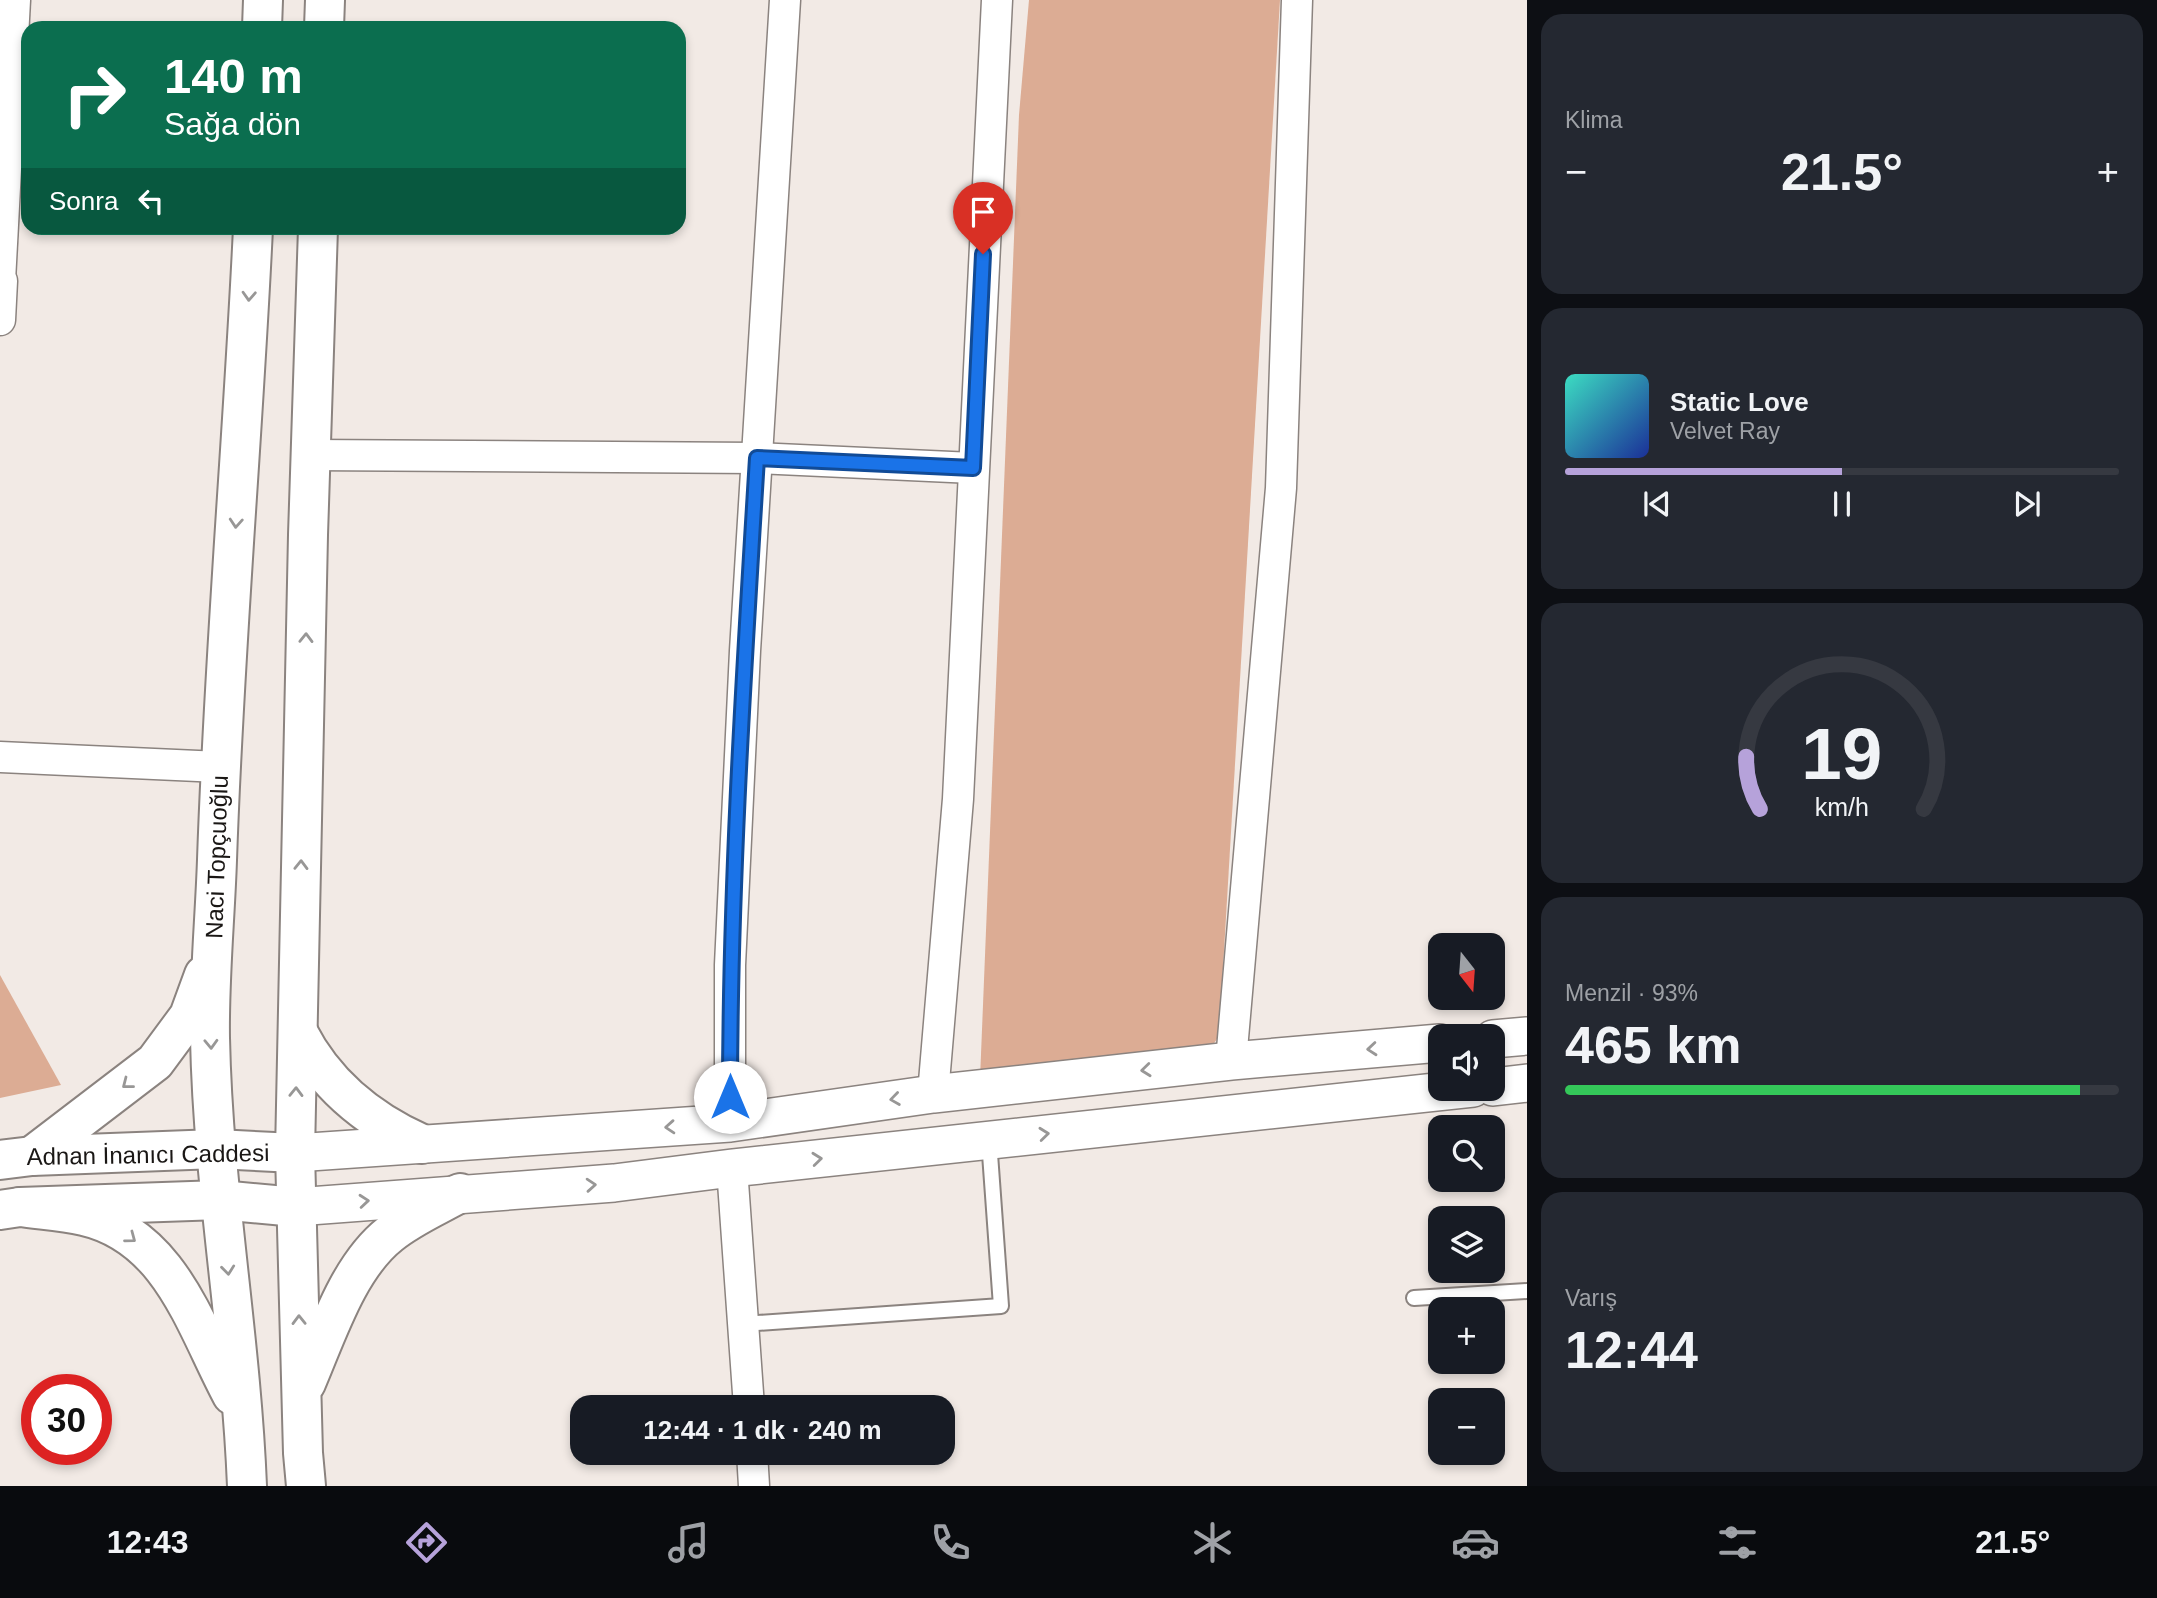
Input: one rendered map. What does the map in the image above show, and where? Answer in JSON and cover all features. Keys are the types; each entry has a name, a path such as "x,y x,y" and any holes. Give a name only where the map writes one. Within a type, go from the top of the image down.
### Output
{"main road":[{"path":"262,21 263,0"},
{"path":"324,21 325,0"},
{"name":"Naci Topçuoğlu","path":"247,1486 244,1419 220,1200 210,1037 220,767 253,235"},
{"path":"306,1486 295,1153 310,455 318,235"},
{"path":"16,1158 155,1062 189,1016 214,946"},
{"path":"298,1032 322,1071 355,1105 376,1121 422,1144"},
{"name":"Adnan İnanıcı Caddesi","path":"16,1158 216,1149 295,1153"},
{"path":"301,1394 336,1312 373,1250 389,1234 408,1221 460,1193"},
{"name":"Adnan İnanıcı Caddesi","path":"10,1208 220,1200 296,1207"},
{"path":"10,1208 86,1216 130,1235 172,1278 198,1323 244,1419"}],"street":[{"path":"0,320 15,0"},
{"path":"730,1123 730,965 745,651 785,0"},
{"path":"933,1094 958,799 997,0"},
{"path":"1231,1061 1281,488 1297,0"},
{"path":"310,455 757,458 973,468"},
{"path":"0,757 220,767"},
{"path":"1505,1038 1527,1036"},
{"path":"295,1153 730,1123 933,1094 1231,1061 1428,1044"},
{"path":"1505,1086 1527,1083"},
{"path":"296,1207 614,1183 1428,1093"},
{"path":"732,1168 748,1395"},
{"path":"753,1465 754,1486"}],"lane":[{"path":"743,1324 1001,1306 989,1140"},
{"path":"1414,1298 1527,1291"}],"shaded area":[{"path":"1029,0 1280,0 1219,1036 1210,1049 980,1079 1019,115"},
{"path":"0,975 61,1085 0,1098"}],"route":[{"path":"730,1097 730,965 757,458 973,468 983,254"}]}
